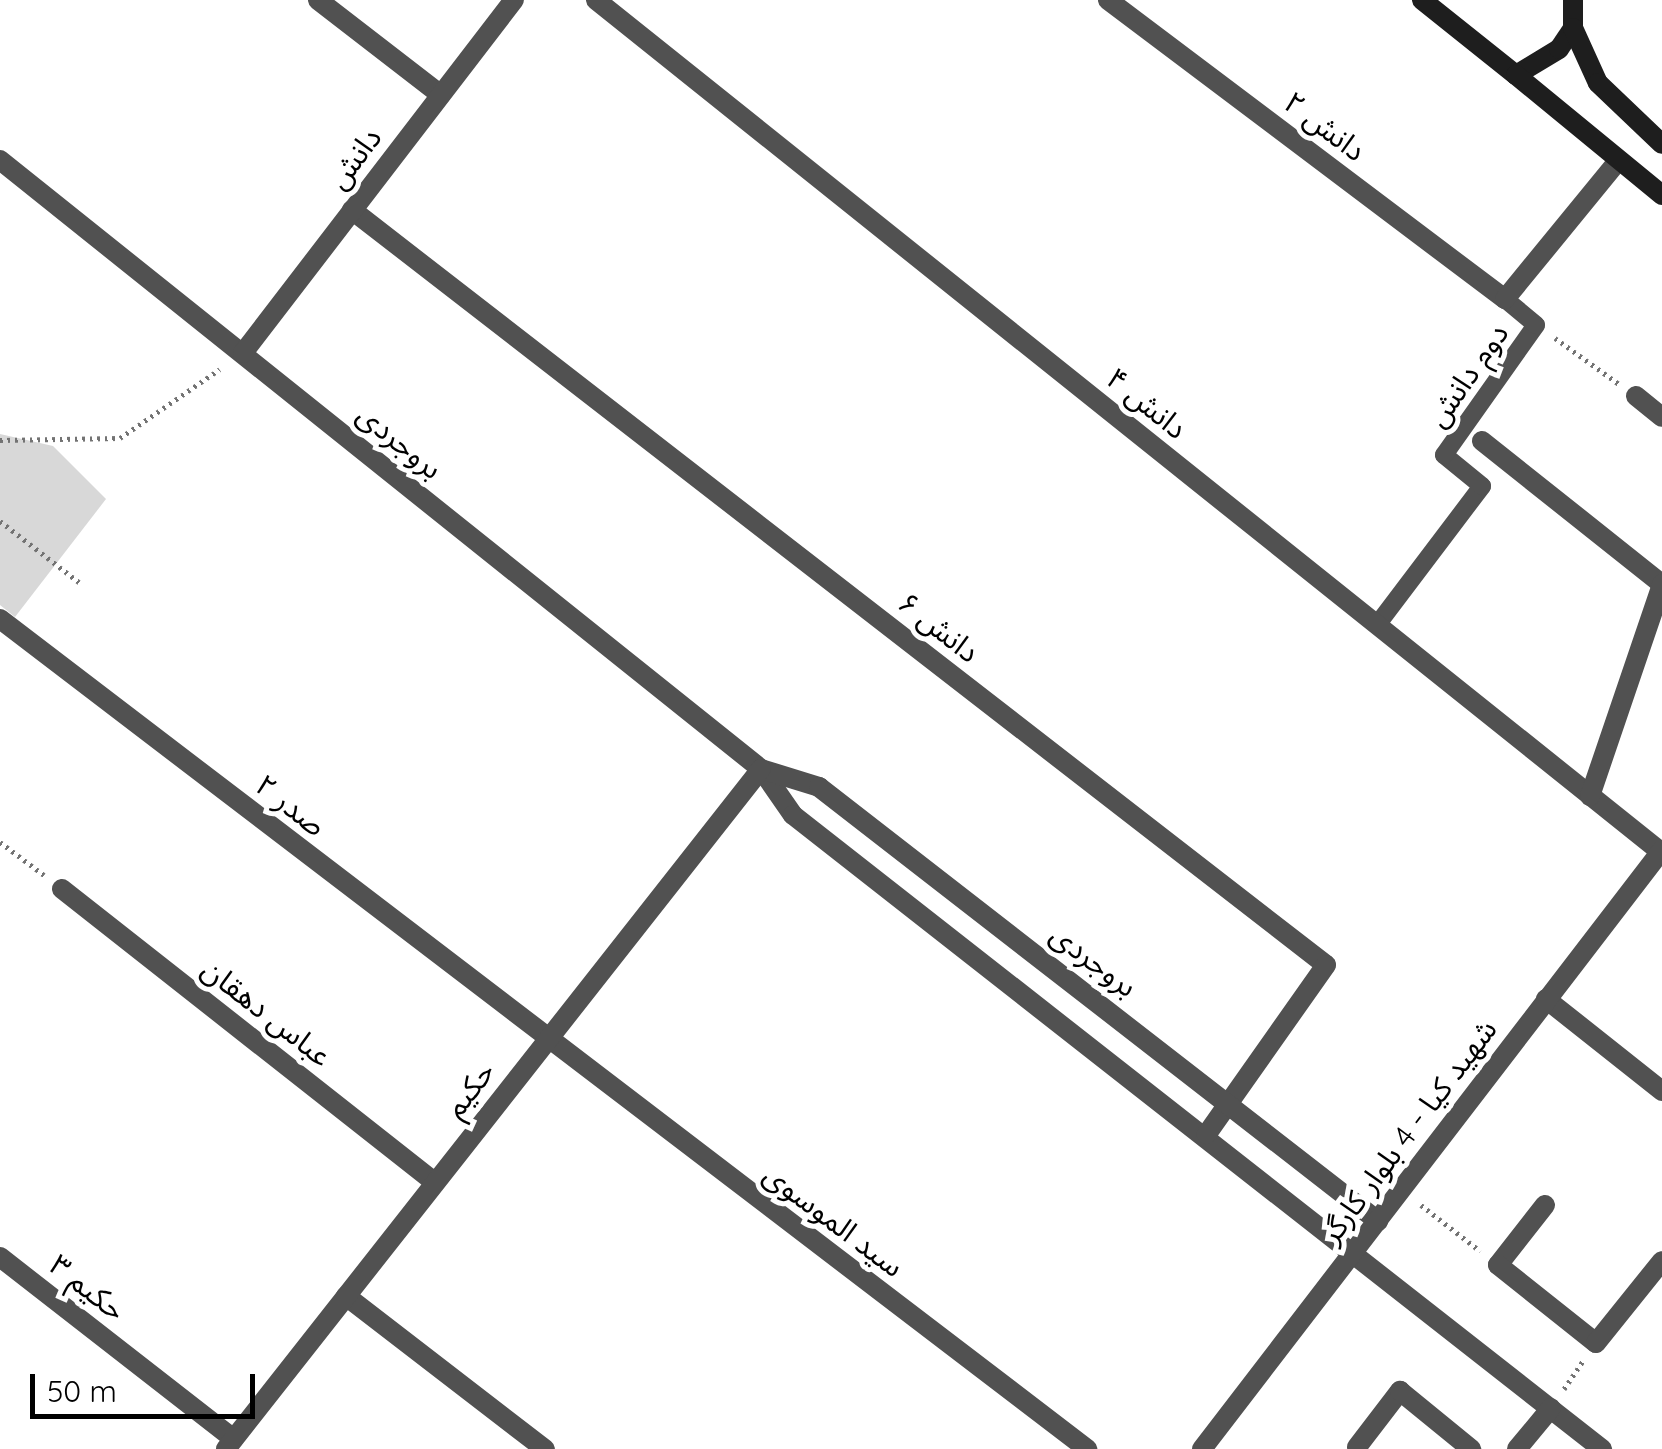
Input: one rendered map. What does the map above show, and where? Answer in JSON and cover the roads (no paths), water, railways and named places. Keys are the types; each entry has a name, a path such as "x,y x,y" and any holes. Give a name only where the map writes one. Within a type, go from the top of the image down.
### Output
{"main road":[{"path":"1422,0 1662,196"},
{"path":"1573,0 1573,28 1598,83 1662,144"},
{"path":"1516,75 1559,49 1573,28"}],"street":[{"path":"318,0 441,95"},
{"name":"دانش","path":"243,353 514,0"},
{"name":"دانش ۴","path":"596,0 1661,851"},
{"name":"دانش ۲","path":"1108,0 1505,299"},
{"name":"بروجردی","path":"0,160 762,769 794,815 1208,1134 1602,1449"},
{"path":"1505,299 1618,161"},
{"name":"دانش ۶","path":"352,210 1326,965 1208,1134"},
{"path":"1636,396 1662,417"},
{"path":"1482,440 1662,584 1590,796"},
{"name":"صدر ۲","path":"0,619 546,1039"},
{"name":"بروجردی","path":"762,769 819,787 1230,1102 1378,1221"},
{"name":"حکیم","path":"230,1444 762,769"},
{"name":"شهید کیا - 4 بلوار کارگر","path":"1202,1449 1661,851"},
{"name":"عباس دهقان","path":"62,889 434,1182"},
{"path":"978,958 1002,927"},
{"path":"1546,1000 1662,1091"},
{"name":"سید الموسوی","path":"546,1039 1087,1449"},
{"path":"1545,1206 1498,1265 1596,1343 1662,1261"},
{"name":"حکیم ۳","path":"0,1257 230,1444"},
{"path":"1644,1284 1662,1298"},
{"path":"346,1296 545,1449"},
{"path":"1356,1446 1400,1391 1471,1449"},
{"path":"1517,1449 1550,1408"}],"lane":[{"name":"دوم دانش","path":"1377,625 1482,486 1444,454 1536,325 1505,299"}]}
